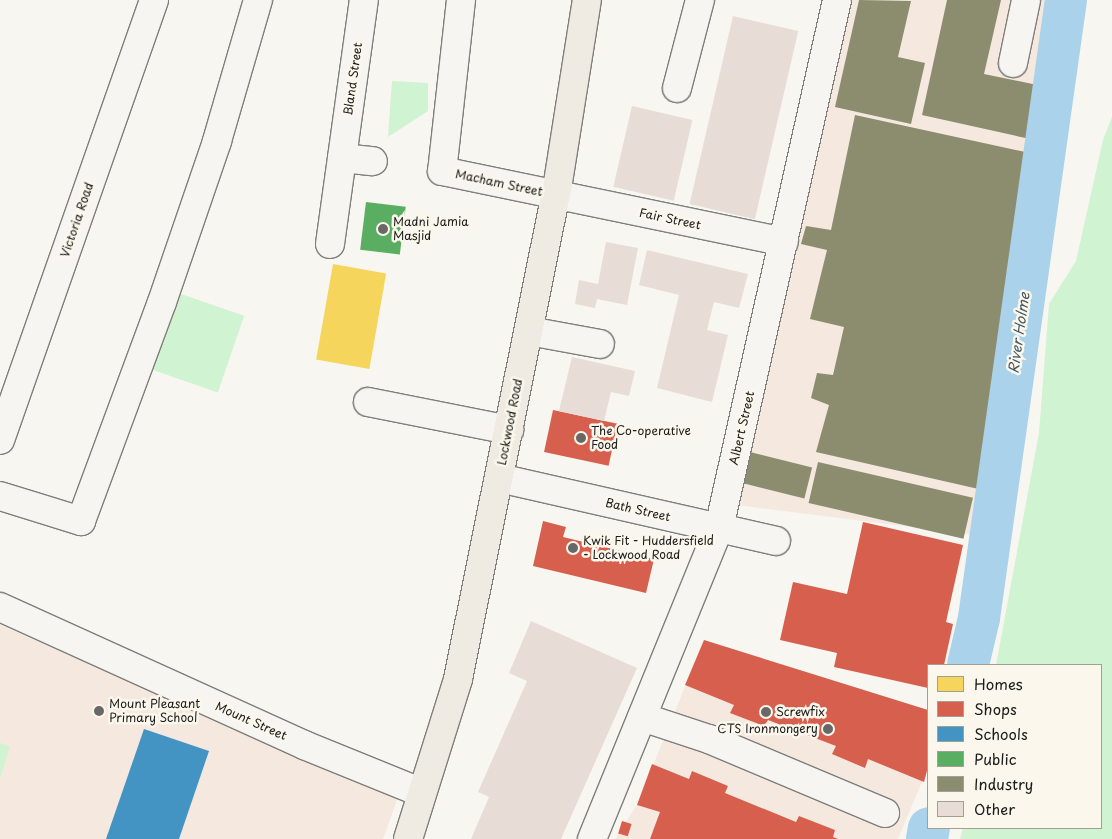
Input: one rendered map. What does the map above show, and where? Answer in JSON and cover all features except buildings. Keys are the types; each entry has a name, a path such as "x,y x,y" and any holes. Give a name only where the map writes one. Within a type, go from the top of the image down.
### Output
{"main road":[{"name":"Lockwood Road","path":"408,839 458,679 556,195 587,0"}],"street":[{"path":"0,496 81,521 162,302 217,141 258,0"},
{"name":"Bland Street","path":"330,244 364,0"},
{"name":"Macham Street","path":"461,0 442,171 556,195"},
{"path":"677,88 700,0"},
{"name":"Albert Street","path":"592,839 719,528 837,0"},
{"path":"1013,64 1026,0"},
{"name":"Victoria Road","path":"0,440 149,1"},
{"path":"342,158 373,161"},
{"name":"Fair Street","path":"556,195 784,242"},
{"path":"528,331 600,344"},
{"path":"368,402 509,430"},
{"name":"Bath Street","path":"499,478 776,542"},
{"name":"Mount Street","path":"0,607 295,741 422,793"},
{"path":"642,717 709,739 885,813"}],"shaded area":[{"path":"851,0 1060,0 1044,155 983,536 737,505"},
{"name":"Mount Pleasant Primary School","path":"0,625 398,797 383,839 0,839"},
{"path":"704,640 927,710 927,769 898,839 616,839 622,821 626,822 637,805"}],"green space":[{"path":"392,81 428,83 428,111 388,137"},
{"path":"1112,117 1112,839 960,839 963,829 1102,829 1102,664 996,664 1039,433 1049,304 1076,261 1103,140"},
{"path":"178,293 244,316 218,392 152,370"},
{"path":"0,743 10,747 0,778"}],"waterway":[{"name":"River Holme","path":"968,664 979,618 1066,0"},
{"name":"River Holme","path":"927,839 929,829"}],"place":[{"name":"Madni Jamia Masjid","path":"383,229"},
{"name":"The Co-operative Food","path":"581,438"},
{"name":"Kwik Fit - Huddersfield - Lockwood Road","path":"573,548"},
{"name":"Mount Pleasant Primary School","path":"99,711"},
{"name":"Screwfix","path":"766,712"},
{"name":"CTS Ironmongery","path":"828,729"}]}
